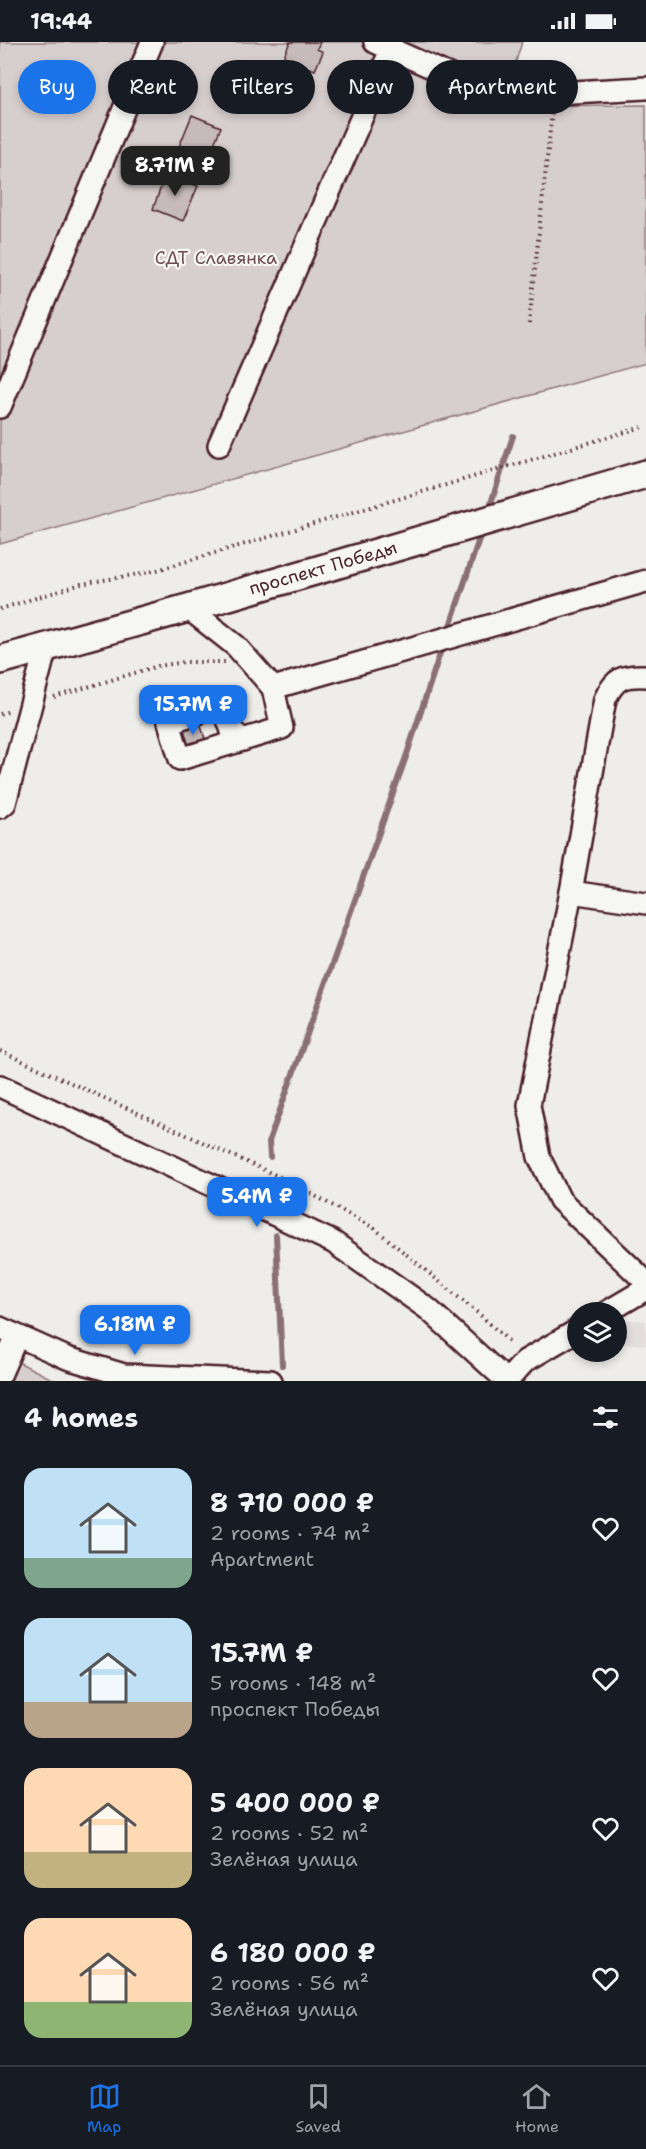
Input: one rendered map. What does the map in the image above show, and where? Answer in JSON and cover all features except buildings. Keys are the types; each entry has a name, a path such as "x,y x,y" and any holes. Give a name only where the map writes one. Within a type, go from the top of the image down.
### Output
{"main road":[{"name":"проспект Победы","path":"0,660 188,608 646,474"}],"street":[{"path":"0,407 152,42"},
{"path":"219,445 386,45 426,64"},
{"path":"578,92 646,88"},
{"path":"273,688 646,581"},
{"path":"188,608 236,646 273,688 282,728 243,740"},
{"path":"0,807 5,803 46,648"},
{"path":"646,676 621,678 610,687 605,699 572,892 529,1105 539,1156 560,1200 646,1282"},
{"path":"572,892 646,903"},
{"path":"0,1086 333,1242 428,1309 507,1381 525,1361 567,1336"},
{"path":"624,1302 646,1289"},
{"path":"0,1374 9,1332 67,1358 124,1376 271,1381"}],"path":[{"path":"529,324 552,114"},
{"path":"0,609 81,584 150,572 646,426"},
{"path":"0,714 158,666 185,662 252,662"},
{"path":"0,1051 282,1178 374,1228 511,1343"}],"shaded area":[{"path":"627,1320 646,1321 646,1345 627,1344"}],"green space":[{"name":"СДТ Славянка","path":"0,42 522,42 516,60 426,60 426,114 578,114 578,105 646,105 646,363 0,544"},
{"path":"0,1353 56,1381 0,1381"}],"waterway":[{"path":"488,512 513,436"},
{"path":"448,632 482,530"},
{"path":"270,1157 269,1141 407,754 443,644"},
{"path":"272,1180 273,1195"},
{"path":"276,1235 282,1365"}]}
